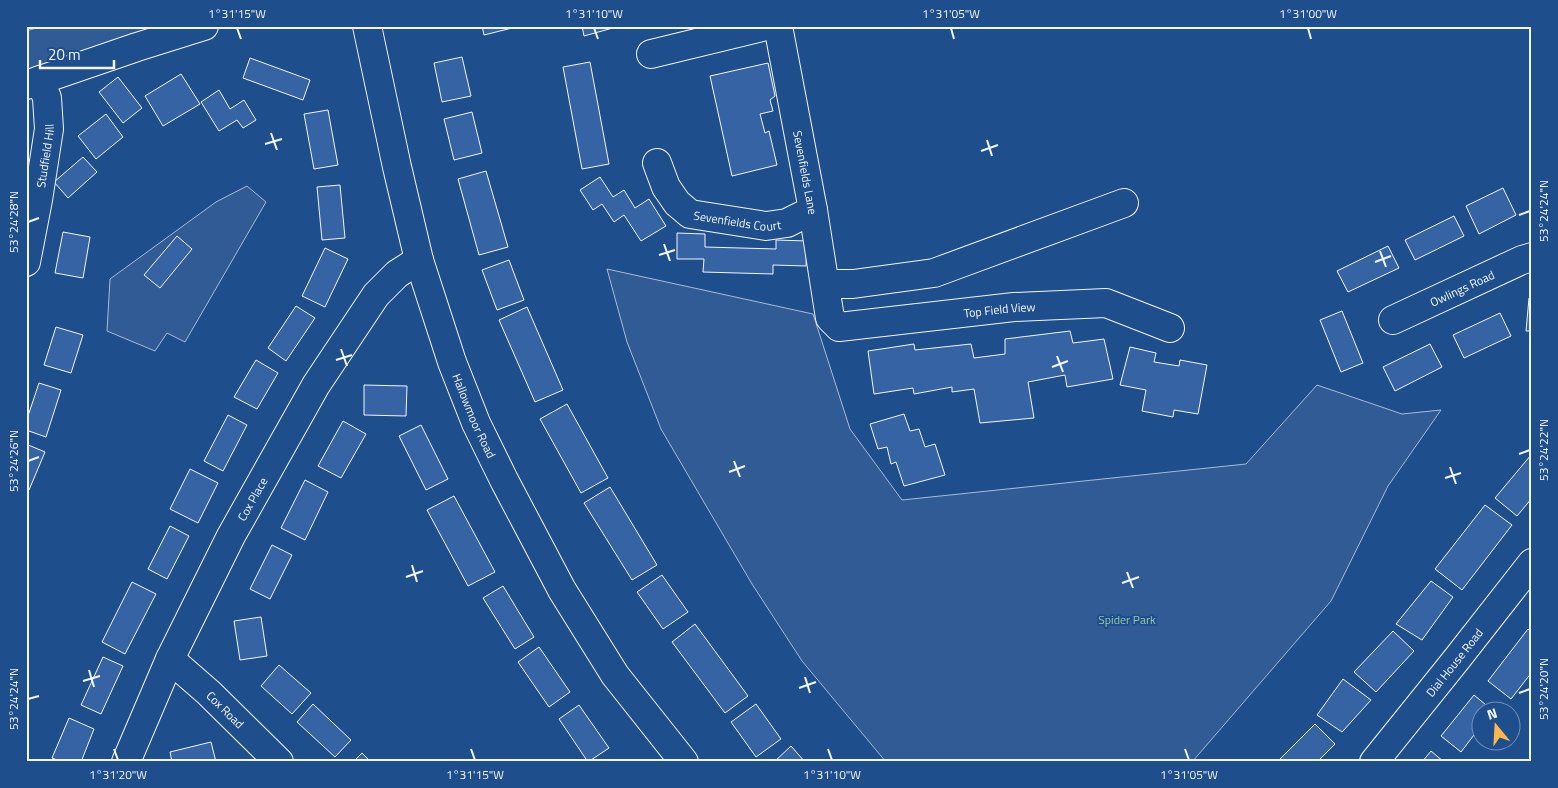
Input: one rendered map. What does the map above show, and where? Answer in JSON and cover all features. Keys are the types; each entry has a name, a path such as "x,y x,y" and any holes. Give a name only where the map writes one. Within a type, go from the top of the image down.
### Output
{"street":[{"path":"33,82 204,26"},
{"name":"Hallowmoor Road","path":"367,26 419,260 452,362 476,422 504,480 562,590 611,668 684,762"},
{"path":"651,54 766,26"},
{"name":"Sevenfields Lane","path":"778,26 813,210 830,318"},
{"name":"Studfield Hill","path":"26,262 49,129 47,98 33,82"},
{"name":"Sevenfields Court","path":"658,163 666,187 677,203 690,214 766,226 787,223 813,210"},
{"path":"825,284 853,284 934,273 1124,203"},
{"name":"Owlings Road","path":"1393,320 1532,257"},
{"name":"Cox Place","path":"126,762 170,659 231,536 316,385 376,295 397,274 419,260"},
{"name":"Top Field View","path":"830,318 839,327 1014,307 1106,303 1170,328"},
{"name":"Dial House Road","path":"1374,762 1532,563"},
{"name":"Cox Road","path":"170,659 209,693 279,762"}],"green space":[{"path":"43,26 162,26 26,72 26,31"},
{"path":"247,186 266,202 185,342 167,333 155,351 107,331 110,279 216,202"},
{"name":"Spider Park","path":"607,269 813,314 850,429 902,500 1246,464 1317,385 1402,414 1441,410 1388,486 1331,601 1192,762 886,762 802,661 752,584 661,429 627,342"}],"building":[{"path":"482,26 520,26 484,35"},
{"path":"582,26 620,26 584,36"},
{"path":"462,57 471,96 442,102 434,63"},
{"path":"250,58 310,80 303,100 243,78"},
{"path":"590,62 609,164 582,169 563,67"},
{"path":"768,63 775,96 770,100 773,111 760,114 765,133 769,131 777,165 732,176 710,76"},
{"path":"181,74 200,104 163,126 145,96"},
{"path":"118,77 142,108 123,123 99,92"},
{"path":"219,90 230,109 244,100 256,120 243,128 237,120 219,131 201,102"},
{"path":"328,110 338,165 314,169 304,114"},
{"path":"472,112 482,153 454,160 444,119"},
{"path":"106,114 123,137 96,159 78,136"},
{"path":"83,157 97,172 68,198 54,182"},
{"path":"486,171 508,247 479,255 458,179"},
{"path":"600,177 613,197 624,190 635,208 649,199 666,226 641,241 624,215 614,222 602,204 593,210 580,190"},
{"path":"340,185 345,238 322,240 317,187"},
{"path":"1503,188 1516,215 1479,234 1466,206"},
{"path":"1454,216 1464,236 1415,260 1405,240"},
{"path":"63,232 90,237 83,278 55,273"},
{"path":"677,233 705,234 705,247 776,249 776,240 807,241 806,266 773,265 773,274 703,272 704,259 677,259"},
{"path":"177,236 192,249 160,288 144,275"},
{"path":"1388,246 1399,268 1348,292 1337,271"},
{"path":"325,248 348,259 325,307 302,296"},
{"path":"509,260 524,300 497,310 482,270"},
{"path":"1529,298 1532,299 1532,331 1526,331"},
{"path":"296,306 315,318 286,361 268,348"},
{"path":"527,307 563,390 535,402 499,320"},
{"path":"1342,311 1363,363 1341,372 1320,320"},
{"path":"1500,313 1511,336 1464,358 1453,335"},
{"path":"56,327 83,335 71,373 44,365"},
{"path":"1070,331 1073,343 1104,339 1113,379 1067,387 1065,375 1028,382 1034,418 980,423 974,389 952,392 952,387 914,394 913,388 874,394 868,351 914,344 915,350 971,344 974,358 1005,354 1005,339"},
{"path":"1430,344 1442,367 1395,391 1383,367"},
{"path":"1130,347 1156,353 1154,362 1179,366 1180,360 1207,365 1198,414 1174,410 1173,417 1142,411 1146,390 1120,385"},
{"path":"256,360 278,373 257,409 234,397"},
{"path":"39,383 61,390 46,437 26,430 26,422"},
{"path":"364,385 407,386 406,416 364,415"},
{"path":"567,404 608,478 581,493 540,419"},
{"path":"904,414 910,431 919,429 925,447 935,444 945,475 904,486 896,462 891,464 887,447 878,449 870,424"},
{"path":"228,415 247,425 223,471 204,461"},
{"path":"343,421 366,434 341,478 318,466"},
{"path":"421,425 448,479 426,490 399,436"},
{"path":"26,444 45,452 29,490 26,489"},
{"path":"1531,455 1532,498 1517,516 1495,498"},
{"path":"190,469 218,483 198,523 170,509"},
{"path":"305,480 328,492 305,540 281,528"},
{"path":"610,487 657,565 632,580 584,503"},
{"path":"454,496 495,572 468,586 427,510"},
{"path":"1485,505 1512,525 1462,590 1435,569"},
{"path":"170,526 189,536 167,579 148,569"},
{"path":"272,545 292,555 270,599 250,589"},
{"path":"662,575 688,612 663,629 637,592"},
{"path":"1431,581 1453,597 1422,640 1396,624"},
{"path":"132,582 156,594 125,654 102,642"},
{"path":"503,586 534,637 515,649 483,598"},
{"path":"261,617 267,656 240,660 234,621"},
{"path":"695,624 748,696 725,713 672,642"},
{"path":"1528,629 1532,633 1532,672 1511,699 1488,681"},
{"path":"1393,631 1414,651 1376,692 1354,672"},
{"path":"539,647 570,692 549,707 518,662"},
{"path":"103,657 123,666 101,714 81,705"},
{"path":"279,665 311,693 292,714 261,686"},
{"path":"1343,679 1371,700 1342,732 1317,715"},
{"path":"1474,695 1480,700 1470,700 1470,740 1461,752 1441,736"},
{"path":"313,704 351,740 335,757 297,722"},
{"path":"756,704 781,739 756,757 731,722"},
{"path":"579,705 609,748 588,762 559,719"},
{"path":"69,718 94,729 81,762 62,762 52,758"},
{"path":"1315,724 1335,744 1317,762 1277,762"},
{"path":"211,742 216,762 172,762 170,752"},
{"path":"791,746 805,762 774,762"},
{"path":"1431,751 1444,762 1422,762"},
{"path":"362,753 371,762 353,762"}]}
